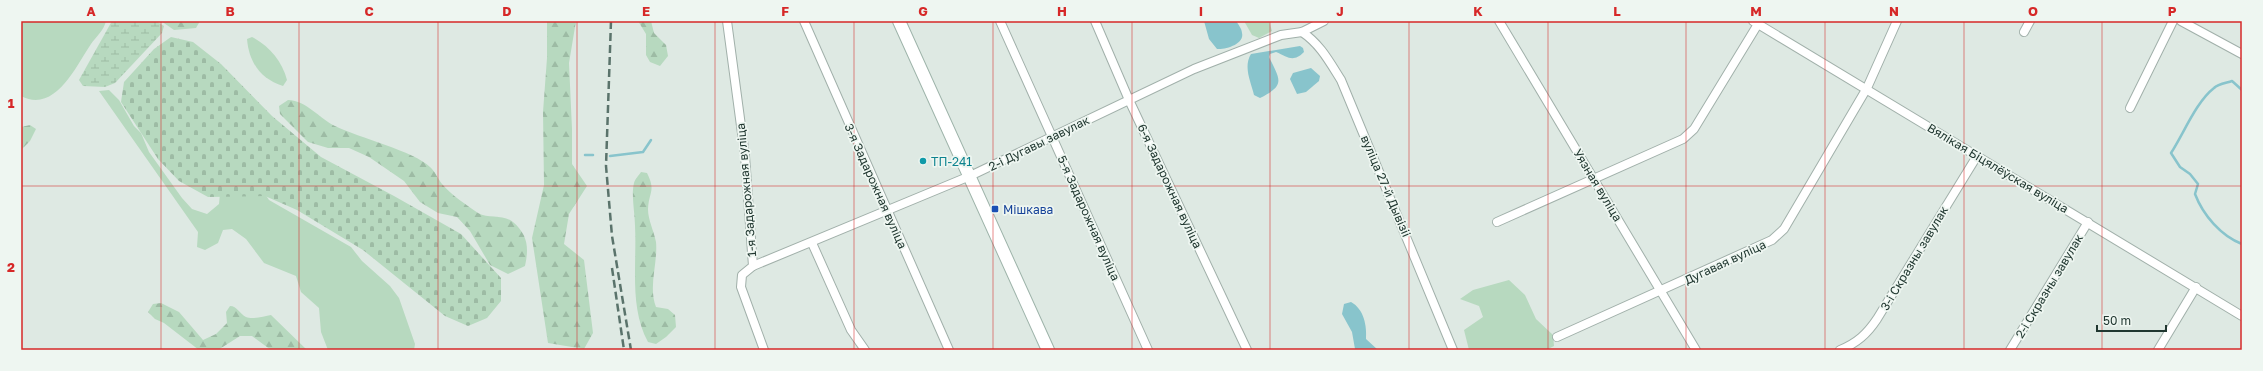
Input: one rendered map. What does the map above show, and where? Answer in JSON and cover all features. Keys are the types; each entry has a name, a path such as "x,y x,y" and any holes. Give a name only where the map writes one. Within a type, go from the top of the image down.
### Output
{"main road":[{"path":"899,21 1048,350"}],"street":[{"name":"1-я Задарожная вуліца","path":"726,21 745,156 753,266 742,275 741,287 764,350"},
{"name":"3-я Задарожная вуліца","path":"804,21 887,211 950,350"},
{"name":"5-я Задарожная вуліца","path":"1000,21 1148,350"},
{"name":"6-я Задарожная вуліца","path":"1095,21 1129,100 1246,350"},
{"name":"2-і Дугавы завулак","path":"753,266 812,243 970,176 1194,69 1282,35 1302,32 1324,21"},
{"name":"Уязная вуліца","path":"1499,21 1595,178 1696,350"},
{"name":"Дугавая вуліца","path":"1557,337 1772,240 1784,228 1868,88 1897,21"},
{"path":"2024,32 2030,21"},
{"path":"2130,108 2173,21"},
{"path":"2181,21 2242,54"},
{"path":"1497,222 1683,139 1694,129 1756,23"},
{"name":"Вялікая Біцялёўская вуліца","path":"1756,23 1868,88 1977,156 2242,316"},
{"name":"вуліца 27-й Дывізіі","path":"1302,32 1313,40 1325,54 1341,80 1453,350"},
{"name":"3-і Скразны завулак","path":"1840,350 1854,344 1869,331 1977,156"},
{"name":"2-і Скразны завулак","path":"2010,350 2088,222"},
{"path":"812,243 851,330 865,350"},
{"path":"2158,350 2196,287"}],"green space":[{"path":"21,21 106,21 102,30 63,85 44,99 33,100 21,96"},
{"path":"112,21 156,21 164,26 162,33 115,83 105,87 83,86 79,80"},
{"path":"161,21 200,21 196,28 174,30"},
{"path":"547,21 576,21 569,63 572,164 587,186 569,214 564,244 584,260 593,333 584,349 548,343 532,238 544,185 543,112 547,58"},
{"path":"638,21 651,21 654,33 666,45 668,56 660,66 650,62 646,55 646,34"},
{"path":"1244,21 1269,21 1272,31 1259,38 1252,35"},
{"path":"171,37 193,42 221,64 272,116 321,157 461,234 501,278 501,301 487,318 468,326 445,316 363,250 297,210 265,196 208,197 179,181 158,159 121,102 124,82 154,49"},
{"path":"252,37 264,45 278,60 287,80 283,86 268,79 253,63 248,48 247,39"},
{"path":"109,90 119,100 134,126 141,133 149,152 182,198 192,209 207,214 219,204 221,183 257,182 269,200 351,247 362,261 390,286 399,298 415,344 414,350 328,350 321,332 319,308 301,292 296,276 264,263 246,239 232,229 223,230 218,243 205,250 197,247 198,232 99,91"},
{"path":"288,100 301,103 329,123 345,131 399,150 422,161 432,169 442,184 450,192 478,213 487,216 505,218 513,222 522,232 526,242 527,253 525,266 508,274 490,265 470,231 457,217 438,213 420,202 404,181 369,157 349,148 328,148 308,142 280,114 279,106"},
{"path":"30,125 36,129 30,141 21,150 21,127"},
{"path":"641,172 647,173 652,188 648,209 656,242 653,283 654,299 656,307 668,309 675,315 676,327 656,344 648,342 642,329 636,300 633,188 636,179"},
{"path":"1509,280 1525,295 1536,319 1553,335 1554,346 1546,350 1469,350 1464,330 1483,317 1479,306 1460,299 1473,290"},
{"path":"161,303 179,312 203,340 216,334 227,323 226,312 230,306 232,306 244,316 249,318 271,315 307,350 271,350 252,336 240,336 218,350 199,350 164,323 155,319 148,312 153,304"}],"water":[{"path":"1204,21 1236,21 1240,27 1242,37 1234,46 1217,49 1209,39"},
{"path":"1300,46 1303,48 1304,52 1297,57 1290,58 1276,52 1270,54 1269,57 1278,77 1277,85 1274,89 1260,98 1254,95 1248,69 1251,54"},
{"path":"1311,68 1320,76 1319,81 1306,92 1297,94 1290,79 1293,73"},
{"path":"1351,302 1362,313 1366,329 1366,339 1378,350 1355,349 1352,332 1342,314 1344,304"}],"waterway":[{"path":"2242,90 2232,81 2214,88 2196,109 2171,153 2180,167 2190,174 2198,184 2195,194 2198,202 2208,217 2227,236 2242,244"},
{"path":"610,156 643,152 651,140"},
{"path":"585,155 593,155"}],"railway":[{"path":"611,21 606,166 612,236 631,350"},
{"path":"612,268 624,350"}],"place":[{"name":"ТП-241","path":"923,161"},
{"name":"Мішкава","path":"995,209"}]}
